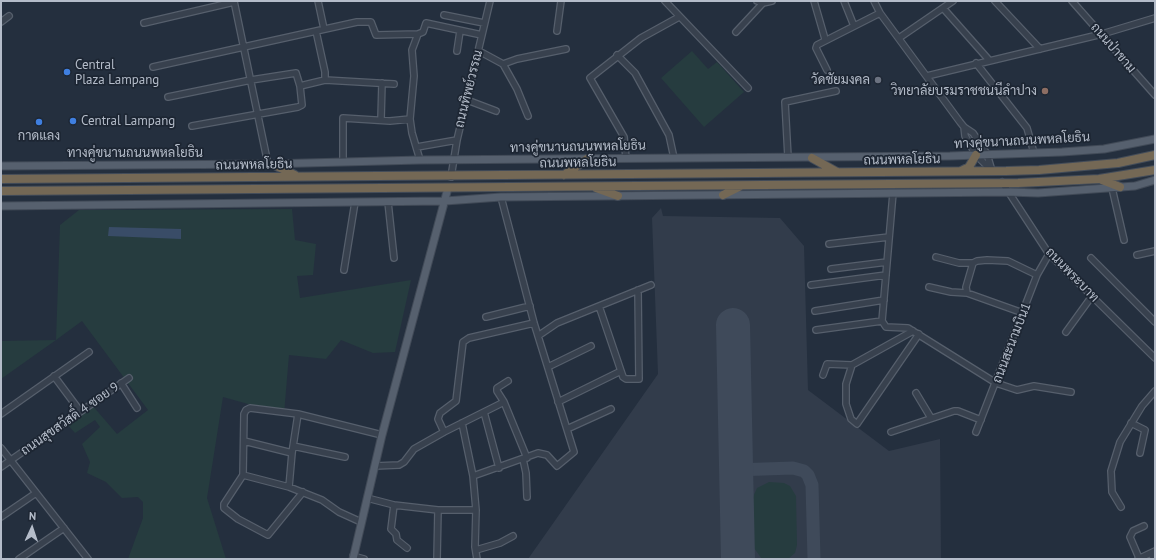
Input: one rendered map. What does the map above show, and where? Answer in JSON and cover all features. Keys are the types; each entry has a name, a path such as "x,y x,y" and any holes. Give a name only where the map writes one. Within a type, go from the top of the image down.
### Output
{"highway":[{"path":"960,171 969,167 976,155"},
{"name":"ถนนพหลโยธิน","path":"1,179 451,177 992,171 1039,170 1118,163 1155,155"},
{"path":"812,158 838,173"},
{"path":"564,176 587,159"},
{"path":"270,164 298,177"},
{"name":"ถนนพหลโยธิน","path":"1,191 1054,182 1100,179 1155,170"},
{"path":"992,171 1002,182"},
{"path":"448,188 451,177"},
{"path":"1100,179 1120,187"},
{"path":"723,195 744,185"},
{"path":"591,186 618,196"}],"main road":[{"name":"ทางคู่ขนานถนนพหลโยธิน","path":"1,166 270,164 420,160 812,158 976,155 1104,149 1155,139"},
{"path":"1,206 445,201 501,197 1009,192 1038,194 1135,186 1155,180"},
{"path":"353,557 382,435 448,188"}],"street":[{"path":"144,23 234,1 270,164"},
{"path":"318,1 324,30"},
{"name":"ถนนทิพย์วรรณ","path":"451,177 456,140 490,1"},
{"path":"557,31 561,1"},
{"path":"665,1 748,88"},
{"path":"736,32 761,2 772,1"},
{"path":"814,1 825,40"},
{"path":"844,1 854,26"},
{"path":"874,1 880,13 964,128 965,136 976,155 992,171"},
{"path":"899,38 953,1"},
{"path":"995,1 1040,49"},
{"name":"ถนนป่าขาม","path":"1072,1 1155,95"},
{"path":"943,8 989,60"},
{"path":"827,70 816,48 817,45 880,13"},
{"path":"444,15 484,23"},
{"path":"1,22 9,16"},
{"path":"626,158 624,137 590,78 617,55 641,38 679,17"},
{"path":"927,76 976,63 1102,34 1155,18"},
{"path":"153,67 316,31 369,21 371,22 376,35 418,34 422,33 426,23 482,35"},
{"path":"316,31 325,72 325,80"},
{"path":"457,51 460,31"},
{"path":"418,34 412,50 414,76 410,119 412,133 420,160"},
{"path":"503,64 517,59 566,49"},
{"path":"479,51 503,64 512,78 528,116"},
{"path":"617,55 635,73 669,135 674,158"},
{"path":"976,63 1027,128 1034,153"},
{"path":"168,97 251,80 293,73 296,74 300,86 302,105 192,126"},
{"path":"300,86 325,80 394,84"},
{"path":"381,119 382,83"},
{"path":"788,157 785,102 836,91"},
{"path":"467,100 496,111"},
{"path":"343,162 343,118 381,119 390,121 410,119"},
{"path":"964,128 973,132 987,154 992,171"},
{"path":"417,147 456,140"},
{"name":"ถนนพระบาท","path":"1002,182 1049,254 1155,358"},
{"path":"1112,188 1124,240"},
{"path":"893,193 882,321 886,327 908,328 916,332 996,383 1017,390 1034,386 1071,392"},
{"path":"473,476 542,453 547,455 555,466 560,465 574,452 534,323 501,197"},
{"path":"344,270 355,202"},
{"path":"388,202 394,258"},
{"path":"829,244 889,237"},
{"path":"1137,255 1155,251"},
{"name":"ถนนสะนามบิน1","path":"976,432 1038,275 1049,254"},
{"path":"936,257 954,262 973,263 977,261 1008,261 1038,275"},
{"path":"1090,258 1155,322"},
{"path":"831,269 887,262"},
{"path":"967,293 966,287 973,263"},
{"path":"811,284 886,275"},
{"path":"538,336 557,323 651,285"},
{"path":"929,287 951,292 967,293 1023,313"},
{"path":"599,306 624,379 637,379 640,377 638,290"},
{"path":"1066,332 1092,296"},
{"path":"815,311 884,300"},
{"path":"486,317 530,306"},
{"path":"816,330 882,321"},
{"path":"444,432 438,419 440,414 456,401 463,342 469,338 534,323"},
{"path":"852,365 846,384 846,404 851,419 857,424 916,332"},
{"path":"823,375 827,364 852,365 916,332"},
{"path":"548,367 592,346"},
{"path":"1,414 89,352"},
{"path":"558,402 621,372"},
{"path":"54,376 80,411"},
{"name":"ถนนสุขสวัสดิ์ 4 ซอย 9","path":"1,467 129,378"},
{"path":"508,380 496,389 504,402 525,459 527,497"},
{"path":"121,384 137,408"},
{"path":"1121,507 1112,492 1111,471 1120,442 1142,406 1155,391"},
{"path":"916,393 931,418"},
{"path":"375,466 400,465 414,449 504,402"},
{"path":"303,492 268,535 238,519 224,508 224,504 243,475 244,414 250,408 298,414 382,435"},
{"path":"567,429 611,409"},
{"path":"891,432 931,418 958,411 981,420"},
{"path":"484,412 499,468"},
{"path":"289,487 298,414"},
{"path":"462,423 473,476 476,510 477,559"},
{"path":"1131,423 1145,430 1140,453"},
{"path":"244,441 292,453"},
{"path":"293,446 345,457"},
{"path":"1,448 88,559"},
{"path":"243,475 303,492 322,500 339,512 361,522"},
{"path":"1,517 36,493"},
{"path":"367,498 394,505 438,510 476,510"},
{"path":"394,505 391,529 396,534 397,540 407,548"},
{"path":"437,559 438,510"},
{"path":"1144,526 1133,531 1130,537 1139,559 1153,552 1154,559"},
{"path":"19,559 64,528"},
{"path":"476,550 500,543 513,536"},
{"path":"353,557 364,559"}],"shaded area":[{"path":"661,208 663,216 780,218 804,246 808,390 889,451 940,439 941,559 528,559 658,374 652,218"}],"green space":[{"path":"692,51 708,69 717,62 744,92 704,127 661,78"},
{"path":"292,209 295,240 316,244 313,275 297,276 300,298 411,280 395,352 373,353 341,340 326,359 289,355 284,414 223,397 207,498 226,559 128,559 143,518 143,502 138,497 122,498 106,482 87,473 90,462 82,444 100,427 95,420 75,433 66,423 92,405 117,434 148,410 82,321 56,340 60,225 79,210"},
{"path":"56,340 1,379 1,341"},
{"path":"769,482 784,483 790,486 796,496 797,545 795,553 788,559 762,559 754,548 753,497 757,488"}],"water":[{"path":"109,227 181,229 181,239 108,236"}],"taxiway":[{"path":"735,470 793,468 804,471 808,475 812,485 814,559"}],"runway":[{"path":"733,325 738,559"}],"place":[{"name":"Central Plaza Lampang","path":"67,72"},
{"name":"วัดชัยมงคล","path":"878,80"},
{"name":"วิทยาลัยบรมราชชนนีลำปาง","path":"1045,91"},
{"name":"Central Lampang","path":"73,121"},
{"name":"กาดแลง","path":"39,122"}]}
